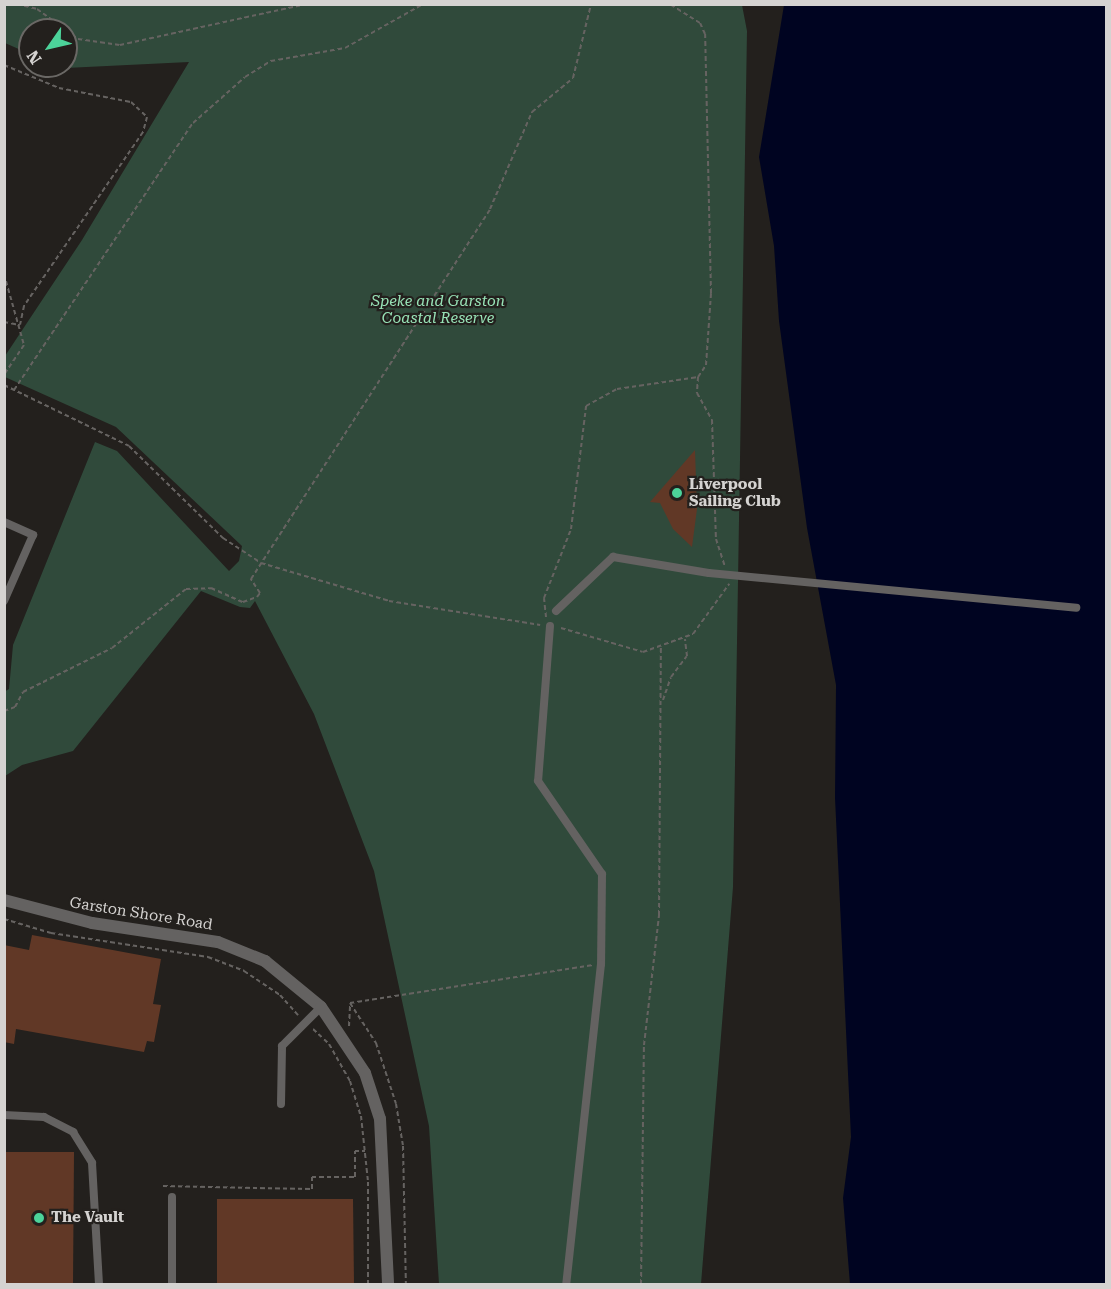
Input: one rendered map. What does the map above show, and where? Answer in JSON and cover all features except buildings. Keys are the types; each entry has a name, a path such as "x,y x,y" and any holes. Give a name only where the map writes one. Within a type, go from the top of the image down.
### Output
{"street":[{"name":"Garston Shore Road","path":"4,900 92,922 218,942 265,961 321,1007 365,1073 380,1119 388,1284"}],"lane":[{"path":"4,522 33,535 4,601"},
{"path":"556,611 613,557 728,573 1076,608"},
{"path":"550,626 538,781 602,874 601,964 566,1284"},
{"path":"281,1104 282,1046 307,1024 321,1007"},
{"path":"4,1115 44,1117 73,1132 92,1163 99,1284"},
{"path":"172,1197 172,1284"}],"path":[{"path":"18,4 37,9 49,18"},
{"path":"78,39 120,45 306,4"},
{"path":"14,390 193,123 245,77 271,61 345,48 423,4"},
{"path":"4,711 15,707 22,692 111,648 186,589 197,586 235,601 254,600 260,593 251,579 490,209 532,112 573,78 591,4"},
{"path":"4,385 129,446 223,538 261,563 389,601 550,626 643,652 685,639 711,614 732,581 716,539 712,420 697,393 698,377 706,365 711,293 705,34 700,23 669,4"},
{"path":"4,65 59,88 131,102 147,117 142,132 24,306 20,325"},
{"path":"4,274 24,345 4,375"},
{"path":"4,322 20,325"},
{"path":"550,626 544,598 571,529 586,406 617,389 698,377"},
{"path":"662,705 671,676 687,656 685,639"},
{"path":"641,1284 644,1045 659,915 661,648"},
{"path":"4,919 51,933 208,957 244,971 280,995 329,1044 350,1081 365,1151 368,1284"},
{"path":"350,1003 601,964"},
{"path":"163,1186 312,1189 312,1177 355,1177 355,1151 365,1151"}],"green space":[{"name":"Speke and Garston Coastal Reserve","path":"5,5 742,5 747,31 733,887 701,1284 439,1284 429,1126 374,871 314,714 255,601 250,608 240,607 201,591 73,751 22,765 5,776 4,692 9,689 13,645 95,442 117,451 229,571 239,561 242,546 116,427 5,377 5,356 82,240 189,62 78,67 78,18 18,18 18,49 5,43"}],"water":[{"path":"784,5 1106,5 1106,1284 850,1284 843,1198 851,1137 835,798 836,685 807,528 779,321 774,246 759,157"}],"place":[{"name":"Liverpool Sailing Club","path":"677,493"},
{"name":"The Vault","path":"39,1218"}]}
